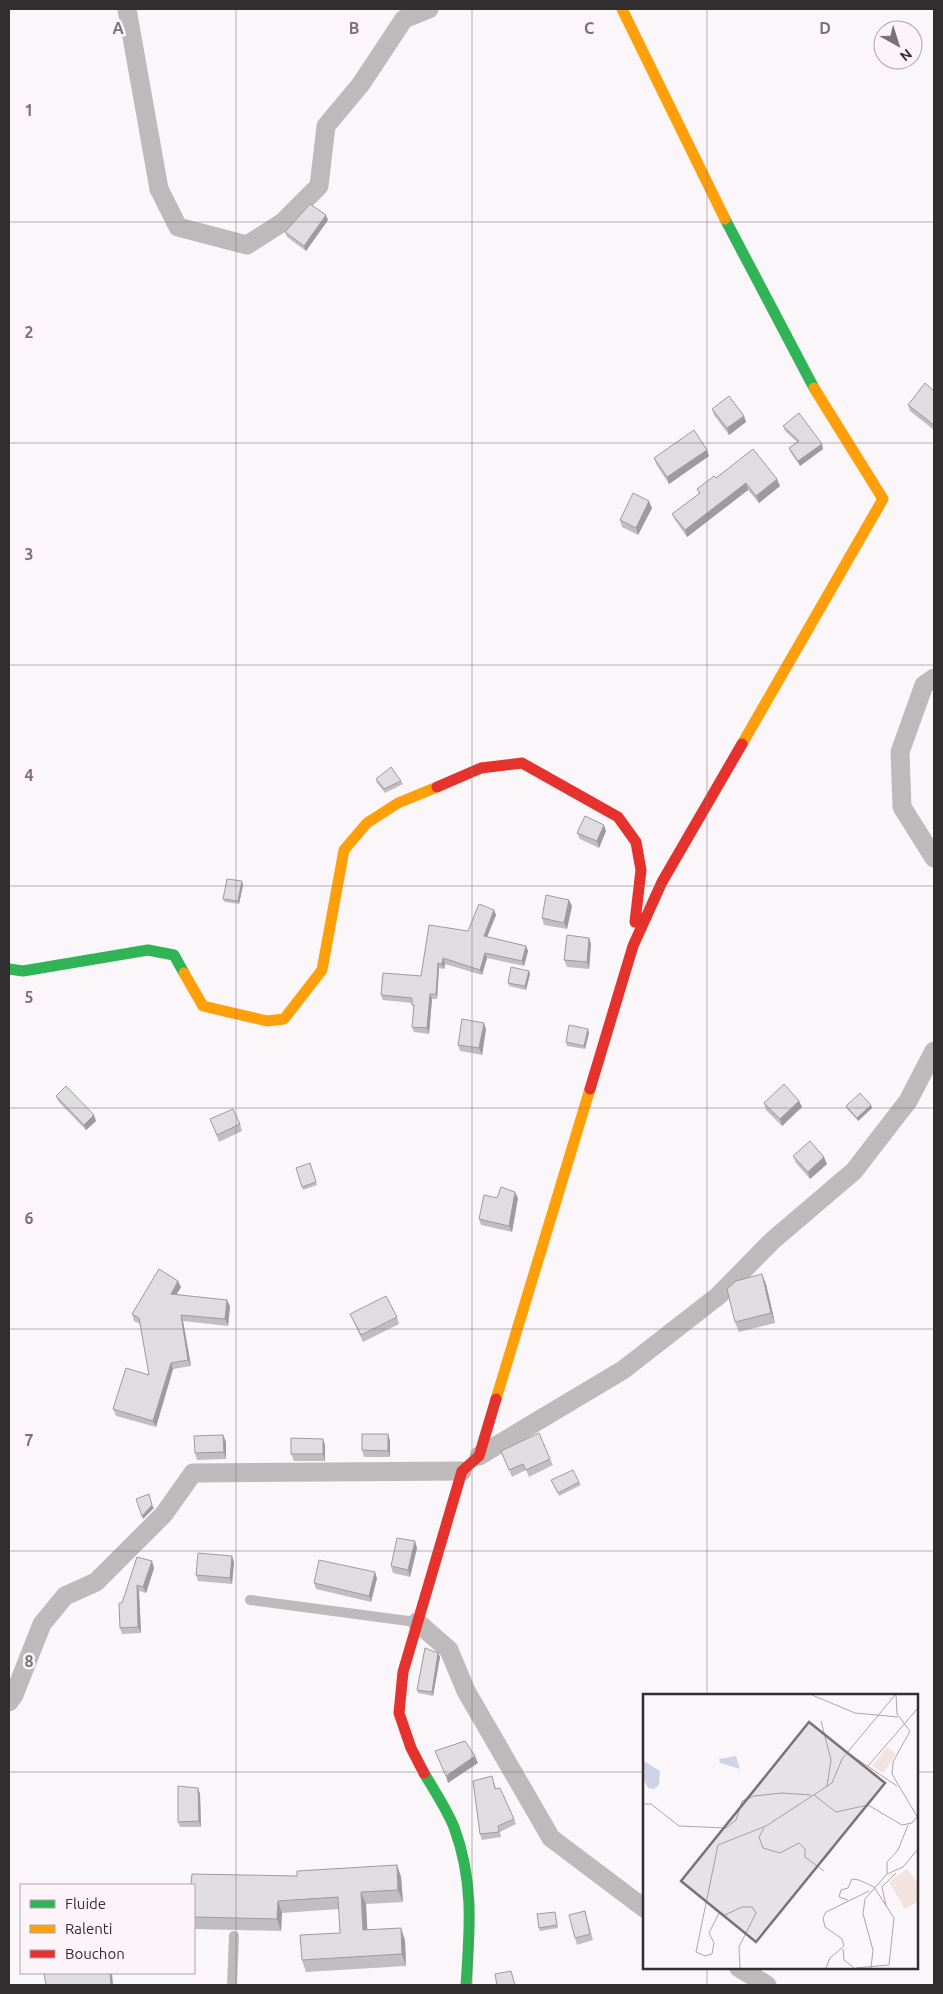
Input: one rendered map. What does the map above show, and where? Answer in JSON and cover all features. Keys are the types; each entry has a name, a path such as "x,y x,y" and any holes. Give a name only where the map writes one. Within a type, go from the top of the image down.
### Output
{"street":[{"path":"126,9 159,189 178,227 247,245 283,222 319,186 326,126 361,84 404,19 429,9"},
{"path":"479,1456 633,946 662,882 883,499 803,371 690,150 622,9"},
{"path":"934,678 924,685 900,752 902,807 934,858"},
{"path":"9,969 23,971 148,950 174,955 203,1006 267,1021 284,1019 322,970 344,850 367,823 398,803 481,768 522,763 618,817 636,842 641,870 633,946"},
{"path":"466,1985 471,1914 467,1870 454,1825 411,1748 400,1713 403,1672 462,1471 479,1456 623,1370 718,1296 772,1241 854,1171 908,1100 934,1051"},
{"path":"9,1702 14,1695 42,1624 65,1596 96,1582 164,1514 193,1473 462,1471"},
{"path":"417,1622 448,1650 466,1691 551,1838 643,1907"},
{"path":"741,1969 767,1985"}],"lane":[{"path":"250,1600 417,1622"},
{"path":"232,1985 234,1936"}],"building":[{"path":"310,204 326,215 304,246 285,232"},
{"path":"925,383 934,391 934,425 908,405"},
{"path":"729,396 744,416 727,428 712,409"},
{"path":"799,413 822,444 798,461 789,448 799,441 783,426"},
{"path":"694,430 707,450 667,477 654,458"},
{"path":"753,449 777,479 756,496 746,483 685,530 672,514 700,493 697,489 714,476 716,478"},
{"path":"633,493 649,501 636,528 620,520"},
{"path":"391,767 401,781 384,789 376,779"},
{"path":"585,816 604,825 597,841 577,833"},
{"path":"227,879 242,881 238,901 223,899"},
{"path":"546,895 569,900 564,923 542,918"},
{"path":"479,904 494,910 484,936 526,946 522,961 485,953 480,970 443,958 442,964 438,963 436,994 430,994 427,1028 412,1027 414,1005 412,1005 412,998 381,995 383,973 421,976 429,925 468,931"},
{"path":"567,935 589,938 587,962 564,960"},
{"path":"511,967 529,971 525,986 508,983"},
{"path":"462,1019 484,1023 479,1048 458,1045"},
{"path":"569,1025 588,1029 584,1046 566,1042"},
{"path":"784,1084 799,1101 780,1119 764,1103"},
{"path":"66,1086 94,1115 84,1125 56,1096"},
{"path":"860,1093 871,1105 857,1118 846,1106"},
{"path":"233,1109 240,1124 217,1135 210,1119"},
{"path":"810,1141 824,1157 808,1172 793,1156"},
{"path":"310,1163 316,1182 302,1187 296,1168"},
{"path":"501,1187 515,1192 509,1226 479,1219 484,1195 497,1198"},
{"path":"159,1269 178,1281 171,1294 227,1300 225,1319 181,1315 188,1360 171,1363 153,1421 113,1409 126,1368 149,1375 139,1318 132,1314"},
{"path":"762,1274 771,1313 735,1322 727,1289 736,1281"},
{"path":"386,1296 397,1317 361,1335 350,1314"},
{"path":"539,1433 550,1459 526,1470 523,1464 509,1470 501,1451"},
{"path":"362,1434 388,1434 388,1451 362,1450"},
{"path":"223,1435 224,1452 195,1453 194,1436"},
{"path":"291,1438 323,1439 323,1454 291,1454"},
{"path":"573,1470 579,1482 558,1493 551,1480"},
{"path":"149,1494 152,1505 142,1516 136,1499"},
{"path":"397,1538 415,1541 408,1570 391,1566"},
{"path":"198,1553 232,1556 230,1578 196,1575"},
{"path":"137,1557 152,1561 143,1587 137,1585 138,1627 120,1628 119,1603 122,1603"},
{"path":"319,1560 375,1572 369,1596 314,1583"},
{"path":"425,1648 438,1653 432,1692 417,1690"},
{"path":"465,1741 475,1756 446,1776 435,1751"},
{"path":"492,1776 495,1789 500,1788 514,1819 498,1826 499,1832 480,1834 473,1781"},
{"path":"178,1786 198,1788 199,1821 178,1822"},
{"path":"397,1865 398,1890 361,1892 363,1930 401,1928 402,1954 302,1960 300,1935 340,1933 338,1897 278,1901 277,1919 195,1917 195,1884 191,1884 192,1874 297,1876 297,1871"},
{"path":"585,1911 590,1934 575,1938 569,1915"},
{"path":"555,1912 557,1925 539,1928 537,1914"},
{"path":"511,1971 515,1985 497,1985 495,1974"},
{"path":"44,1974 110,1974 111,1985 46,1985"}],"traffic: fast":[{"path":"725,219 814,388"},
{"path":"9,969 23,971 148,950 174,955 184,973"},
{"path":"424,1773 454,1827 465,1866 469,1905 466,1985"}],"traffic: slow":[{"path":"622,9 725,219"},
{"path":"742,744 883,499 814,388"},
{"path":"184,973 203,1006 267,1021 284,1019 322,970 344,850 367,823 398,803 437,787"},
{"path":"496,1399 590,1089"}],"traffic: jam":[{"path":"590,1089 633,946 662,882 742,744"},
{"path":"437,787 481,768 522,763 618,817 636,842 641,870 635,922"},
{"path":"424,1773 411,1748 399,1713 403,1672 462,1471 479,1456 496,1399"}]}
